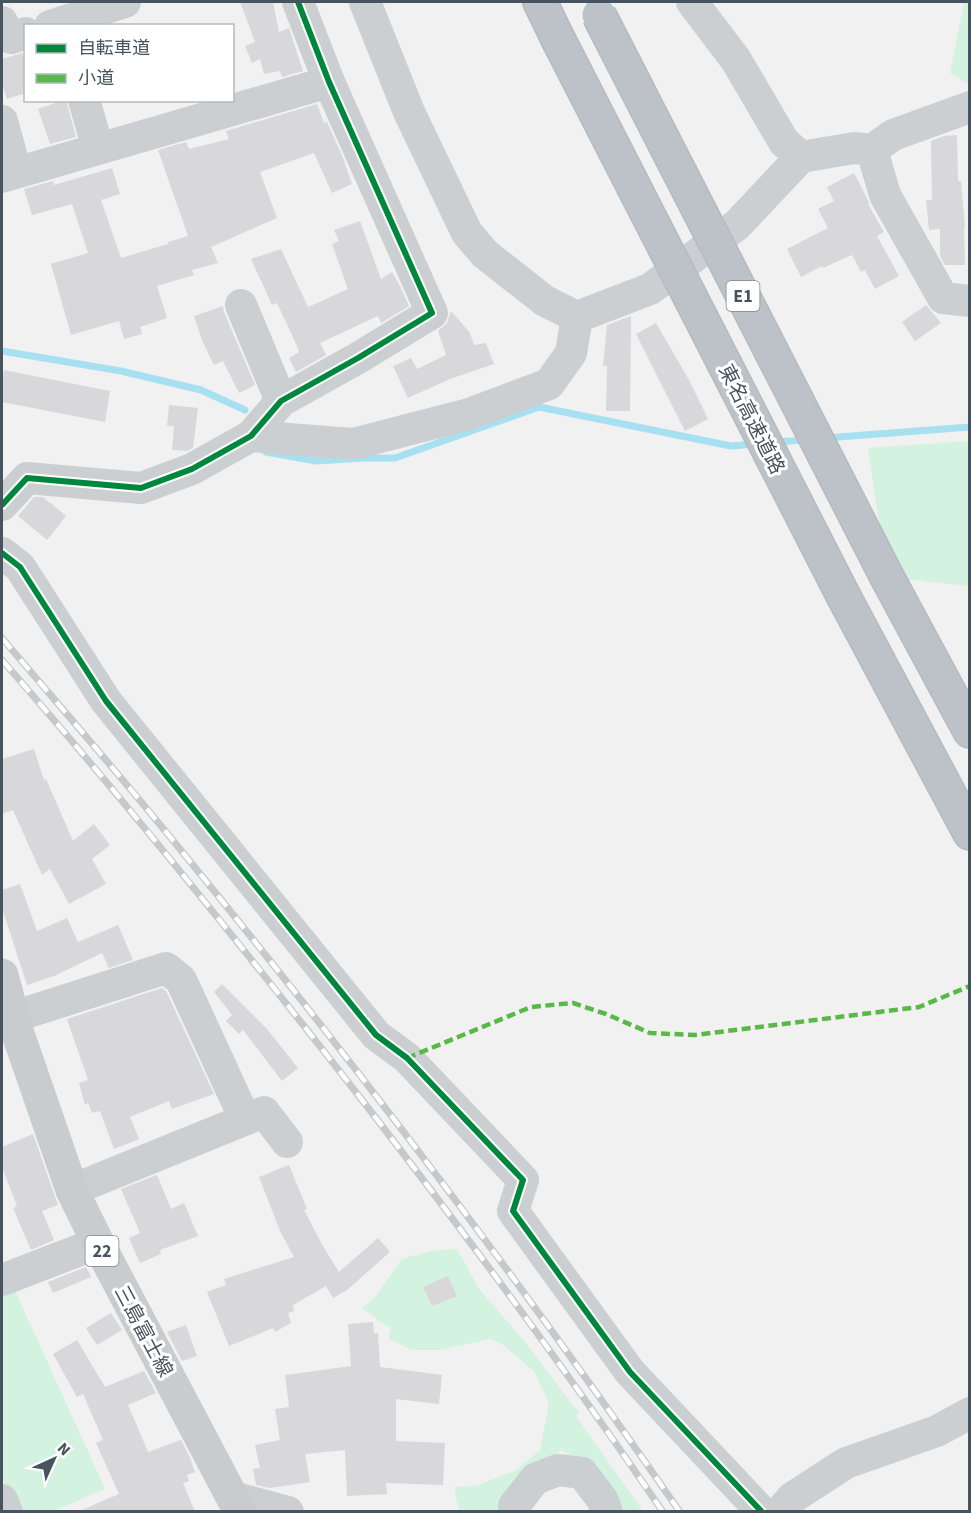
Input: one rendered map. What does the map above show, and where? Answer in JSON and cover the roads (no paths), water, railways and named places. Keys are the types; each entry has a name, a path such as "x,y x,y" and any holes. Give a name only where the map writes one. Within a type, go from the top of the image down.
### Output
{"highway":[{"name":"東名高速道路","path":"540,2 845,599 969,833"},
{"name":"E1","path":"596,8 887,577 969,731"}],"main road":[{"name":"三島富士線","path":"2,975 11,1026 72,1190 236,1504"}],"street":[{"path":"56,24 125,2"},
{"path":"2,505 27,478 141,488 192,469 251,436 281,401 432,313 328,82 298,2"},
{"path":"365,2 409,112 467,233 485,254 545,301 577,317 650,289 737,225 801,157 854,148 872,150 893,135 969,107"},
{"path":"692,2 736,60 784,142 801,157"},
{"path":"2,22 10,38 24,34"},
{"path":"2,121 9,175 328,82"},
{"path":"85,102 98,148"},
{"path":"872,150 885,195 943,298 969,302"},
{"path":"241,304 281,401"},
{"path":"251,436 353,444 479,410 549,384 571,353 577,317"},
{"path":"2,553 20,567 106,701 376,1035 407,1059 523,1180 513,1211 630,1372 762,1512"},
{"path":"11,1026 166,968 181,980 245,1119"},
{"path":"72,1190 264,1113 287,1142"},
{"path":"2,1280 98,1243"},
{"path":"780,1512 792,1497 846,1463 937,1431 969,1413"},
{"path":"514,1512 514,1506 534,1479 558,1470 582,1473 602,1499 607,1512"},
{"path":"236,1504 288,1512"}],"waterway":[{"path":"2,351 121,371 201,390 245,410"},
{"path":"266,452 316,461 395,458 539,407 731,446 755,444"},
{"path":"825,438 970,427"},
{"path":"775,442 805,440"}],"railway":[{"path":"2,638 162,827 376,1096 561,1344 680,1512"},
{"path":"2,660 188,882 369,1109 519,1308 663,1512"}]}
